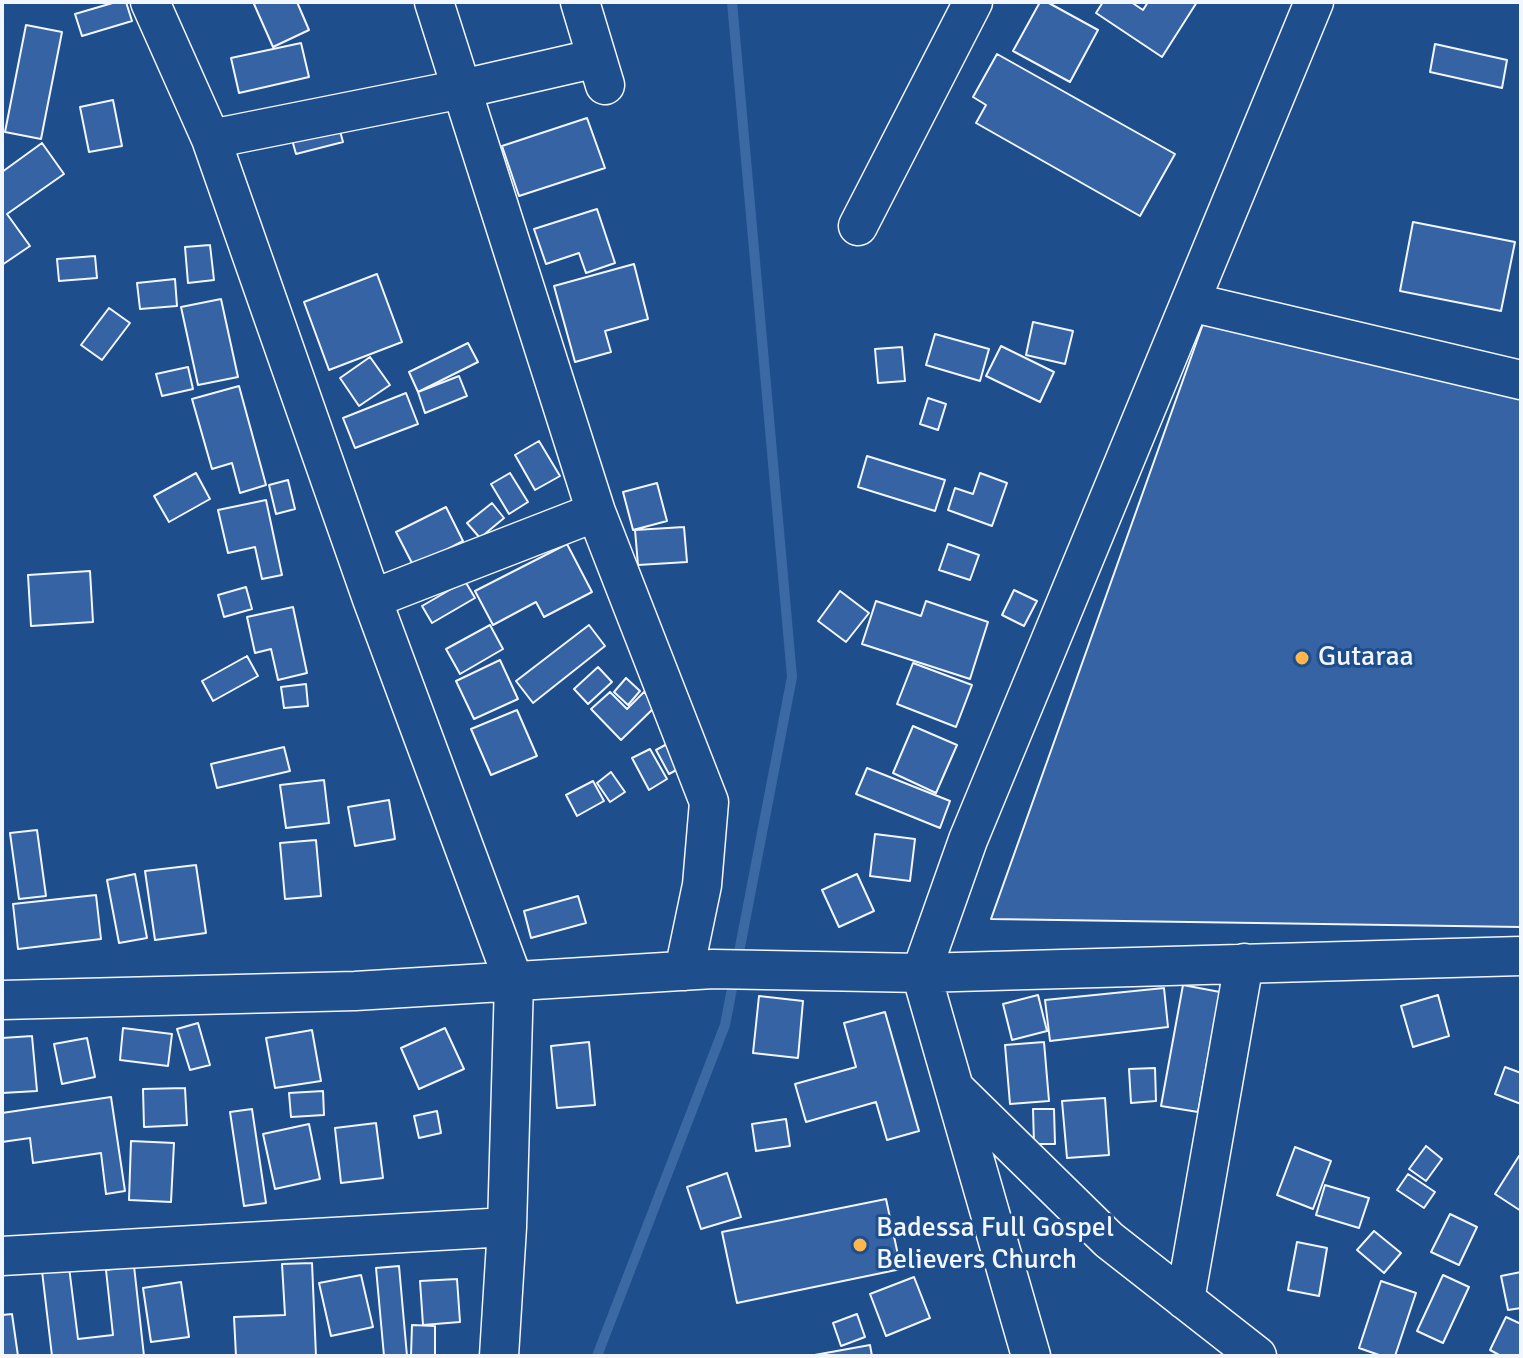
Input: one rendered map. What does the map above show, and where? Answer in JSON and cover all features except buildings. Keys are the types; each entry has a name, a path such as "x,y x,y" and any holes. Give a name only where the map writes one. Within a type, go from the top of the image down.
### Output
{"street":[{"path":"150,2 211,139 372,599 514,982 507,1227 499,1356"},
{"path":"434,2 596,512 709,802 699,970"},
{"path":"211,139 462,89 601,72 580,2"},
{"path":"858,226 973,2"},
{"path":"1031,1356 921,973 968,840 1314,2"},
{"path":"1190,302 1521,380"},
{"path":"372,599 596,512"},
{"path":"2,1000 355,991 699,970 921,973 1521,956"},
{"path":"1185,1300 1244,963"},
{"path":"952,1086 1109,1240 1257,1356"},
{"path":"2,1256 507,1227"}],"waterway":[{"path":"597,1356 725,1025 792,677 732,2"}],"place":[{"name":"Gutaraa","path":"1302,658"},
{"name":"Badessa Full Gospel Believers Church","path":"860,1245"}]}
